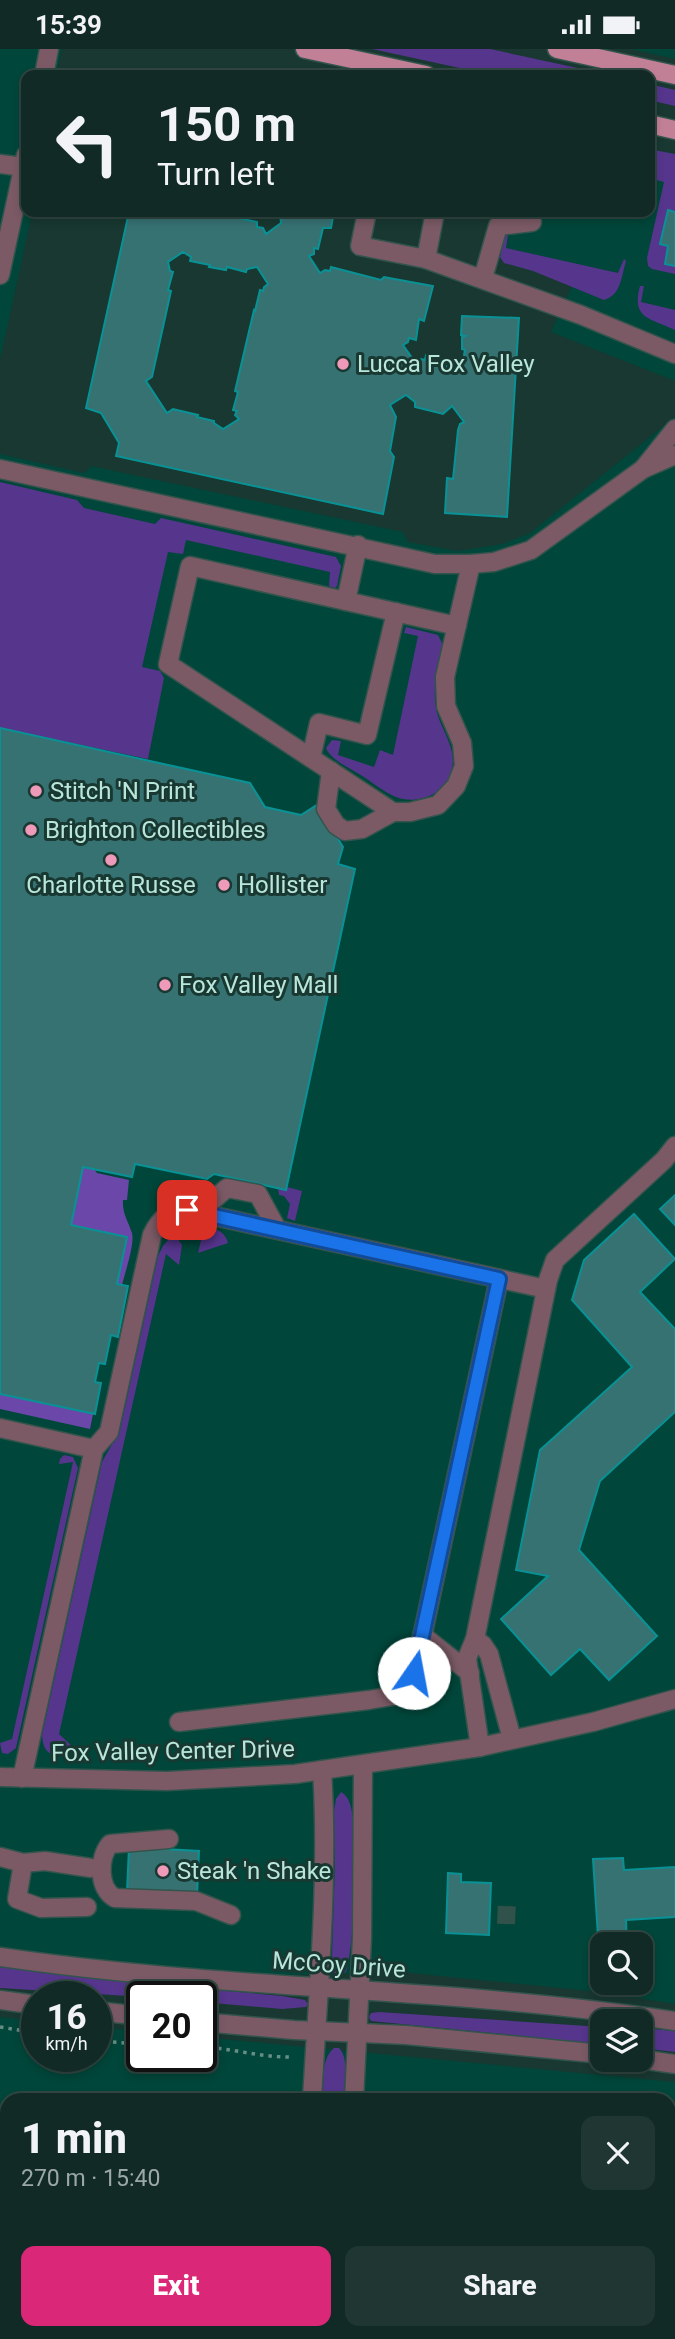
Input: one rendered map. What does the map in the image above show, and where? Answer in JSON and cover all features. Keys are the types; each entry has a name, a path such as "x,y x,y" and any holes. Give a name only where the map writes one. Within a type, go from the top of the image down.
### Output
{"main road":[{"path":"305,49 403,70"},
{"path":"557,49 652,70"},
{"path":"655,71 675,75"},
{"path":"655,125 675,129"}],"street":[{"path":"48,70 49,49"},
{"path":"0,164 21,161"},
{"path":"0,275 21,179"},
{"path":"366,217 360,246 426,259 483,278 675,355"},
{"path":"426,259 434,217"},
{"path":"483,278 498,226 532,222"},
{"path":"643,470 675,429"},
{"path":"0,469 358,545 435,564 471,564 494,562 531,550 643,470 675,455"},
{"path":"346,601 358,545"},
{"path":"331,771 326,809 336,825 345,831 362,829 393,812 410,812 438,805 456,786 464,766 462,743 446,706 445,677 471,564"},
{"path":"393,812 168,664 190,566 457,626"},
{"path":"311,758 319,723 368,735 396,612"},
{"path":"480,1747 467,1658 475,1639 546,1289 555,1260 664,1160 675,1146"},
{"path":"199,1212 227,1188 258,1194 277,1229"},
{"path":"22,1778 94,1449 109,1432 152,1235 157,1223 166,1215 187,1210 199,1212 546,1289"},
{"path":"179,1722 358,1702 410,1693 499,1279"},
{"path":"0,1428 94,1449"},
{"path":"422,1635 470,1673"},
{"path":"475,1639 483,1644 489,1654 512,1739"},
{"name":"Fox Valley Center Drive","path":"0,1777 167,1781 295,1774 480,1747 593,1722 675,1699"},
{"path":"354,2093 360,1990 363,1765"},
{"path":"312,2093 326,1850 322,1770"},
{"path":"169,1839 110,1844 104,1854 104,1889 114,1898 197,1901 230,1915"},
{"path":"0,1857 23,1863 44,1861 91,1868"},
{"path":"23,1863 8,1898 41,1908 87,1906"},
{"name":"McCoy Drive","path":"0,1957 96,1970 539,2004 675,2021"},
{"path":"0,2000 21,2002"},
{"path":"217,2023 498,2043 590,2053"},
{"path":"653,2061 675,2064"}],"path":[{"path":"0,2027 21,2030"},
{"path":"217,2048 293,2057"}],"shaded area":[{"path":"0,49 62,49 57,70 21,70 21,217 31,218 0,360"},
{"path":"372,49 490,49 587,70 469,70"},
{"path":"631,49 675,49 675,59"},
{"path":"655,85 675,90 675,106 655,101"},
{"path":"655,150 675,154 675,381 551,332 572,286 504,263 500,257 505,235 503,217 655,217"},
{"path":"655,150 675,154 675,212 668,211 660,244 668,246 665,264 675,266 675,274 652,269 648,266 647,258 664,182 655,180"},
{"path":"508,234 506,248 618,273 624,259 626,261 617,290 604,300 533,271 504,263 500,257 505,235"},
{"path":"640,286 644,286 641,302 675,310 675,330 651,320 641,311 638,305"},
{"name":"Fox Valley Mall","path":"675,417 675,2004 620,1995 653,1995 653,1932 590,1932 590,1991 410,1973 277,1975 132,1964 0,1947 0,454 84,473 91,466 403,532 408,542 458,551 502,544 530,533"},
{"path":"0,482 77,500 84,508 155,524 161,518 336,557 341,566 337,586 329,586 330,572 186,540 183,554 168,552 142,667 160,671 164,678 148,759 0,728"},
{"path":"406,627 438,635 443,645 436,677 435,701 453,757 450,775 441,788 428,797 412,800 386,792 336,760 326,748 332,740 341,741 338,755 374,767 380,750 393,755 418,636 404,633"},
{"path":"83,1167 129,1180 127,1200 123,1200 123,1205 133,1238 122,1285 117,1284 71,1225"},
{"path":"287,1187 302,1191 295,1221 287,1218 290,1204 284,1196 279,1195 278,1188 286,1190"},
{"path":"209,1228 222,1233 228,1243 198,1253 203,1232"},
{"path":"170,1238 177,1238 182,1245 179,1265 166,1254 59,1734 72,1746 68,1754 56,1755 46,1750 42,1735 102,1462 120,1430 158,1256"},
{"path":"0,1394 93,1414 90,1429 0,1409"},
{"path":"64,1455 73,1457 78,1468 16,1748 8,1754 2,1753 0,1743 12,1739 73,1462 59,1464"},
{"path":"341,1792 350,1804 353,1818 355,1888 349,1958 346,1972 338,1977 334,1975 332,1955 334,1811 336,1799"},
{"path":"0,1967 126,1981 126,1996 112,1995 112,1981 21,1981 21,1989 0,1988"},
{"path":"217,1990 282,1996 305,2000 308,2004 306,2007 282,2009 217,2003"},
{"path":"371,2013 590,2026 590,2043 371,2021"},
{"path":"0,2017 21,2019 21,2072 112,2072 112,2028 126,2030 126,2072 217,2072 217,2039 675,2082 675,2093 0,2093"},
{"path":"653,2029 675,2031 675,2052 653,2049"},
{"path":"334,2048 339,2048 342,2053 346,2073 344,2093 323,2093 325,2065"}],"building":[{"path":"668,210 675,212 675,266 665,264 668,246 660,244"},
{"name":"Lucca Fox Valley","path":"128,217 234,217 257,222 257,227 263,228 266,234 281,223 280,217 333,217 331,228 323,228 318,249 314,248 314,254 309,256 320,273 330,271 331,267 381,280 384,277 433,286 424,321 419,319 416,340 409,338 403,345 415,362 425,360 426,355 443,359 442,363 451,370 467,359 465,350 462,349 462,337 465,336 461,335 462,316 519,318 507,517 445,513 447,478 453,479 458,430 464,422 452,406 443,414 415,407 415,402 406,395 390,405 396,417 390,451 394,457 383,514 116,456 119,443 101,413 86,408","holes":["183,252 191,257 190,261 210,265 209,267 226,270 227,267 246,272 247,269 257,267 268,284 263,291 260,290 235,391 238,392 233,410 237,411 235,415 239,419 223,429 214,421 197,417 198,415 173,409 167,413 146,381 152,377 171,291 168,290 173,272 170,271 168,262"]},
{"name":"Fox Valley Mall","path":"0,728 250,783 265,807 301,815 317,805 343,847 338,864 355,869 286,1190 214,1174 207,1179 135,1164 132,1177 83,1167 71,1225 127,1237 117,1284 128,1286 118,1337 111,1335 105,1364 99,1363 95,1382 101,1383 95,1414 0,1394"},
{"path":"675,1195 675,1225 660,1209"},
{"path":"634,1214 675,1259 640,1292 675,1329 675,1412 600,1481 579,1550 657,1636 609,1680 580,1649 551,1675 501,1619 548,1576 516,1570 540,1450 632,1367 572,1300 584,1260"},
{"name":"Steak 'n Shake","path":"129,1847 199,1851 197,1896 127,1892"},
{"path":"623,1858 624,1870 675,1867 675,1917 626,1920 626,1932 598,1932 593,1859"},
{"path":"448,1873 461,1874 461,1882 491,1883 489,1935 446,1933"}],"tunnel":[{"path":"506,1924 507,1900"}],"place":[{"name":"Lucca Fox Valley","path":"343,364"},
{"name":"Stitch 'N Print","path":"36,791"},
{"name":"Brighton Collectibles","path":"31,830"},
{"name":"Charlotte Russe","path":"111,860"},
{"name":"Hollister","path":"224,885"},
{"name":"Fox Valley Mall","path":"165,985"},
{"name":"Steak 'n Shake","path":"163,1871"}],"route":[{"path":"187,1210 499,1279 414,1673"}]}
